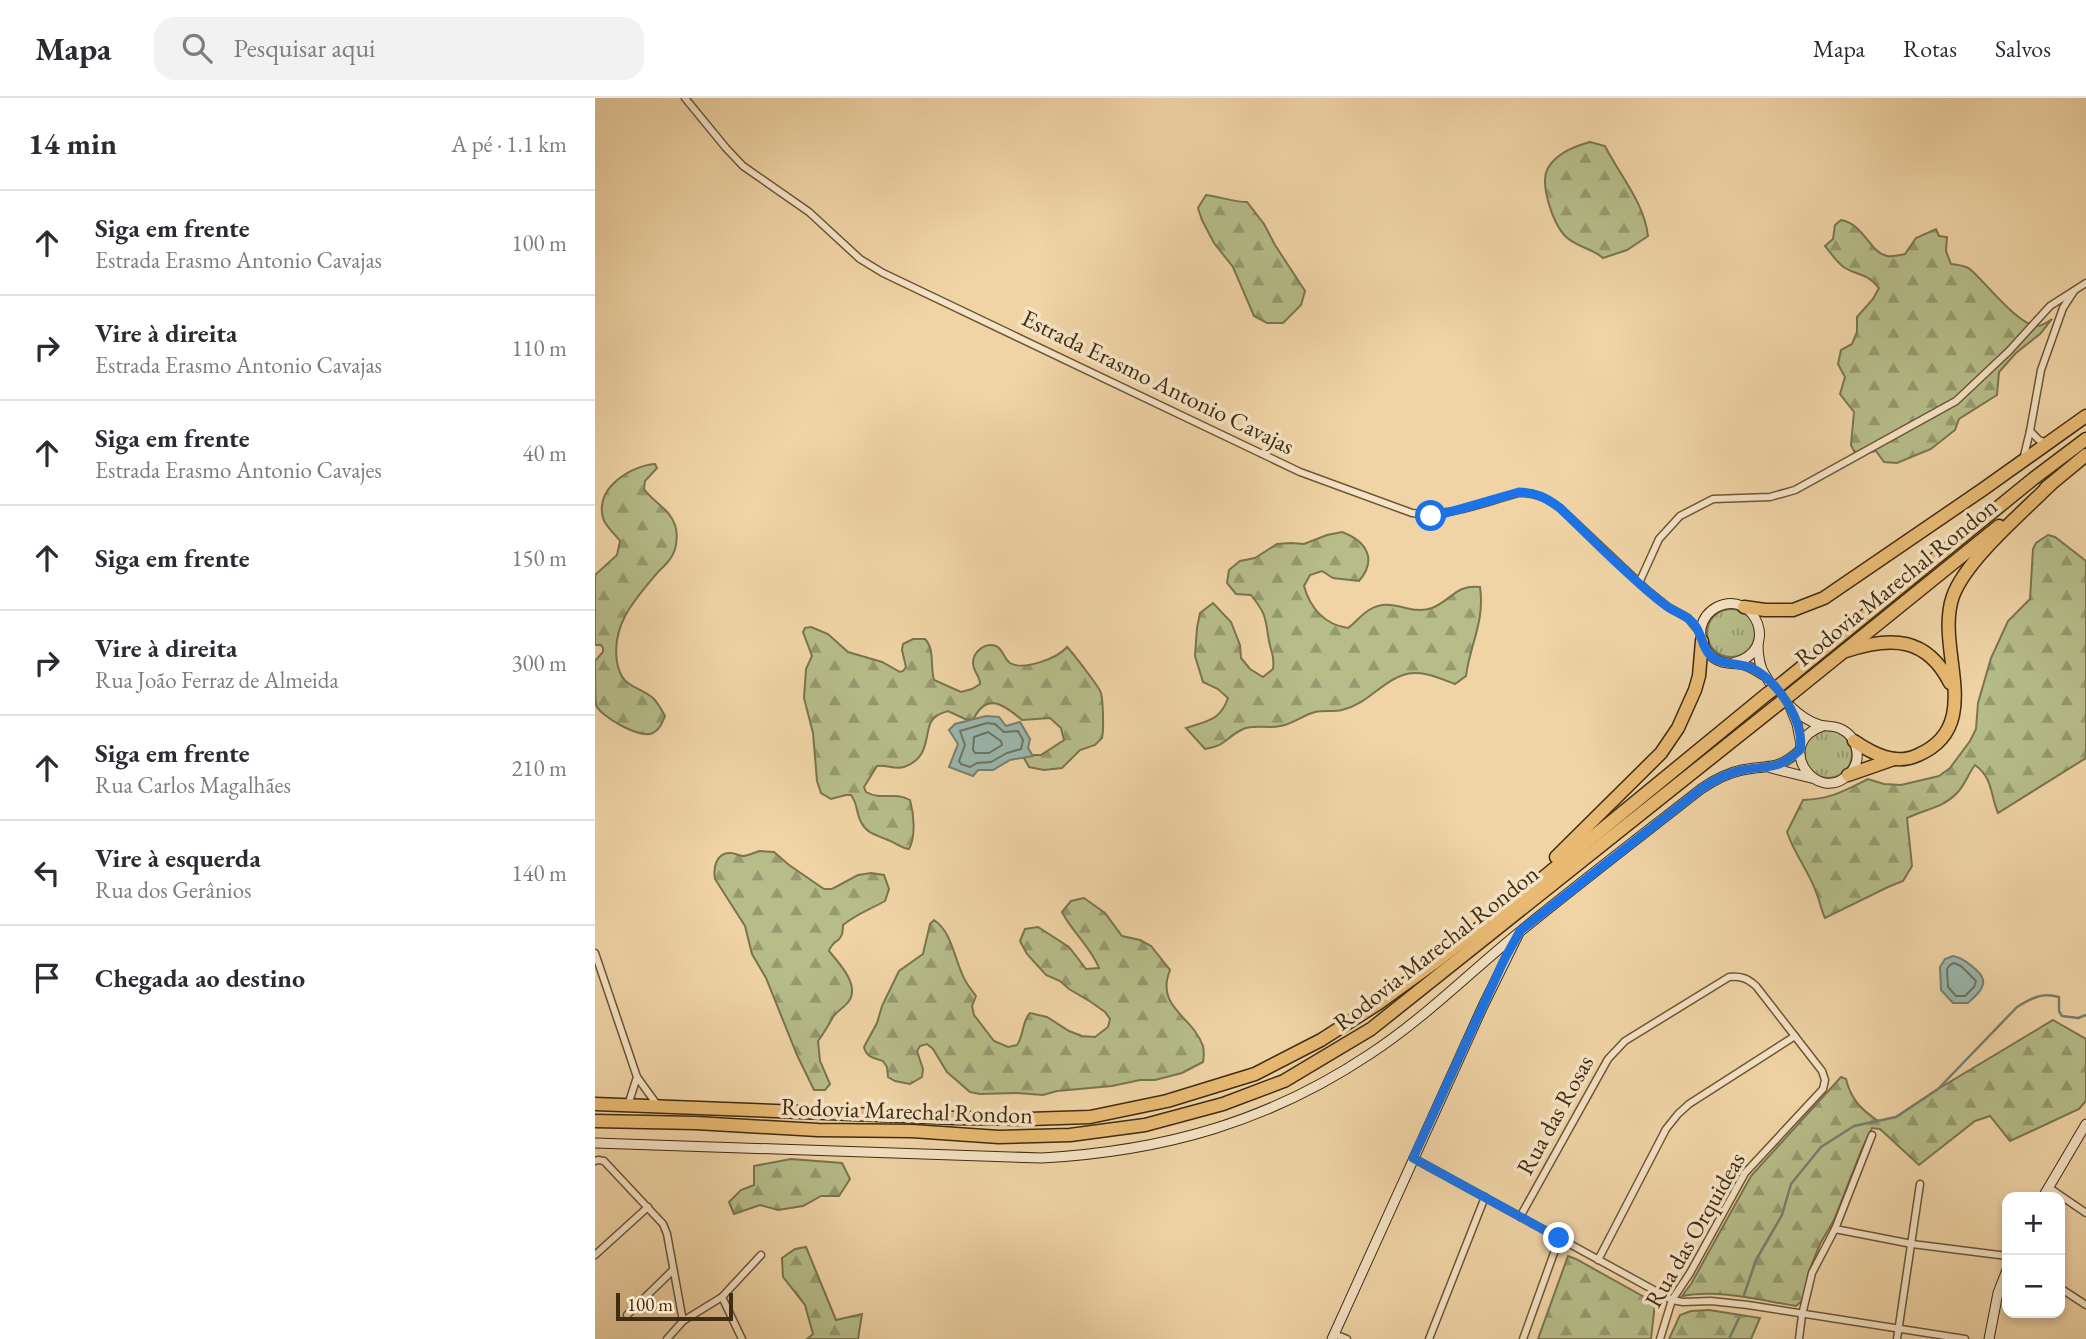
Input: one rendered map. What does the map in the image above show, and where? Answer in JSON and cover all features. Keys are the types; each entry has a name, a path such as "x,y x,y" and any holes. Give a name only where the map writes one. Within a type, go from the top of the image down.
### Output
{"highway":[{"path":"1744,607 1765,611 1793,610 1824,598 2086,416"},
{"name":"Rodovia Marechal Rondon","path":"595,1104 1028,1119 1090,1116 1167,1101 1255,1074 1321,1040 1412,979 1522,895 1767,694 2086,439"},
{"name":"Rodovia Marechal Rondon","path":"595,1121 912,1131 999,1137 1070,1135 1145,1125 1223,1104 1284,1081 1371,1030 1776,705 1790,701 1839,653 2086,455"},
{"path":"1854,741 1880,756 1894,759 1914,758 1943,737 1955,710 1947,636 1947,618 1953,595 1978,557 2051,484"},
{"path":"1522,895 1542,870 1661,753 1678,728 1695,690 1699,676 1701,638"},
{"path":"1839,653 1885,643 1916,647 1926,651 1942,667 1955,695"},
{"path":"1848,775 1894,759"}],"main road":[{"path":"595,1143 1042,1158 1088,1155 1177,1140 1255,1115 1297,1096 1372,1053 1421,1016 1520,931 1707,785 1744,769 1769,768 1822,783 1840,781 1848,775 1857,759 1857,750 1850,735 1837,727 1823,726 1804,718 1765,676 1750,667 1725,663 1710,656 1701,638 1706,617 1710,612 1730,604 1744,607 1756,619 1759,627 1759,660 1765,676"},
{"path":"1733,663 1749,657 1758,644"},
{"path":"1790,701 1800,735 1802,766 1813,779"},
{"path":"1769,768 1786,762 1809,732 1823,726"},
{"path":"1333,1336 1504,960 1520,931"},
{"path":"2045,1192 2086,1124"},
{"path":"1989,1339 2002,1282"}],"street":[{"name":"Estrada Erasmo Antonio Cavajas","path":"685,98 743,166 809,212 860,259 883,273 1300,472 1412,513 1431,516 1519,492 1531,492 1547,498 1647,590 1668,607 1688,618"},
{"path":"1639,583 1660,539 1681,516 1713,499 1770,497 1795,490 1956,401 2009,351 2050,306 2086,283"},
{"path":"2023,460 2041,370 2063,307 2075,289"},
{"path":"2030,431 2039,440 2047,443"},
{"path":"1688,618 1706,617"},
{"path":"1688,618 1701,638"},
{"path":"595,953 637,1077 659,1107"},
{"name":"Rua das Rosas","path":"1520,1217 1608,1059 1625,1041 1729,977 1740,976 1756,986 1795,1036"},
{"path":"1598,1260 1666,1129 1678,1114 1689,1104 1795,1036"},
{"name":"Rua das Orquideas","path":"1660,1339 1672,1300 1690,1273 1745,1173 1823,1089 1825,1080 1822,1071 1795,1036"},
{"path":"627,1106 637,1077"},
{"path":"1800,1339 1802,1315 1812,1273 1835,1230 1872,1135"},
{"path":"1413,1158 1672,1300 1711,1301 1965,1339"},
{"path":"596,1161 604,1161 663,1224 683,1321"},
{"path":"1897,1339 1920,1184"},
{"path":"2048,1186 2086,1213"},
{"path":"1429,1339 1485,1198"},
{"path":"595,1255 648,1207"},
{"path":"1835,1230 1912,1244 2002,1255"},
{"path":"1523,1339 1559,1238"},
{"path":"667,1339 683,1321 722,1297 761,1255"},
{"path":"627,1315 673,1270"},
{"path":"2065,1291 2086,1305"},
{"path":"722,1297 742,1339"},
{"path":"1333,1336 1347,1339"}],"green space":[{"path":"1590,142 1605,146 1637,200 1648,236 1627,250 1603,258 1565,236 1552,213 1546,193 1548,168 1572,148"},
{"path":"1206,195 1247,202 1264,224 1305,291 1301,305 1283,323 1267,323 1254,316 1233,267 1214,243 1202,220 1198,208"},
{"path":"1841,220 1861,232 1875,249 1889,256 1905,254 1916,238 1936,229 1939,236 1947,237 1946,251 1951,264 1969,268 2021,319 2037,326 2052,319 2040,334 2016,353 1999,372 1997,395 1959,419 1955,430 1931,449 1897,463 1884,462 1876,451 1860,454 1854,451 1851,445 1854,412 1840,394 1845,377 1838,364 1841,350 1852,344 1857,332 1857,317 1879,288 1866,277 1842,266 1825,246 1833,239 1835,225"},
{"path":"655,464 657,468 645,481 644,489 672,519 677,532 676,545 669,560 627,612 616,648 622,677 653,698 665,716 657,730 647,734 621,726 596,705 595,661 603,648 601,645 595,645 595,575 617,555 620,541 603,518 604,497 609,488 625,474"},
{"path":"1342,532 1363,546 1367,552 1368,565 1359,581 1333,578 1322,571 1310,575 1304,586 1314,608 1332,623 1348,628 1366,612 1378,606 1393,605 1424,610 1439,605 1465,588 1480,587 1479,622 1466,676 1455,684 1436,677 1409,673 1395,678 1351,707 1339,711 1315,712 1280,726 1248,728 1217,746 1205,749 1186,728 1217,716 1228,698 1218,689 1203,682 1195,656 1200,613 1213,603 1231,622 1240,645 1241,658 1250,669 1263,677 1273,669 1264,617 1251,595 1236,594 1227,583 1229,570 1240,561 1255,558 1277,544 1304,544"},
{"path":"2048,535 2055,537 2086,561 2086,758 1998,813 1988,781 1975,765 1952,798 1907,818 1912,866 1903,881 1825,918 1813,884 1787,832 1803,800 1830,796 1868,779 1901,785 1939,776 1950,768 1976,729 1978,703 1991,658 2008,621 2030,599 2033,549 2036,543"},
{"path":"1731,609 1740,610 1748,616 1754,624 1754,642 1748,650 1740,656 1731,657 1722,656 1714,650 1708,642 1707,633 1708,624 1714,616 1722,610"},
{"path":"811,627 828,634 848,652 882,662 900,672 906,667 903,644 913,639 925,639 930,648 934,680 961,692 980,684 973,663 975,655 984,647 996,646 1010,663 1024,665 1049,659 1067,647 1101,693 1102,738 1095,745 1080,750 1062,768 1044,770 1029,767 1024,758 1026,755 1041,755 1064,740 1061,728 1050,718 1022,720 1002,706 990,703 978,711 973,720 948,711 939,714 933,719 924,748 914,762 900,768 877,766 864,787 866,792 872,795 899,796 910,800 913,838 909,849 903,848 873,834 863,826 851,795 831,799 821,793 817,781 813,733 804,698 806,669 812,656 803,632 805,628"},
{"path":"1828,730 1845,737 1852,754 1845,771 1828,778 1811,771 1804,754 1811,737"},
{"path":"760,851 774,852 824,889 832,889 858,875 871,873 884,875 889,889 885,901 843,925 840,939 829,951 847,974 852,995 818,1041 820,1061 830,1084 825,1090 814,1090 766,978 752,954 745,926 715,879 715,866 722,855 731,853 745,856"},
{"path":"1084,898 1105,913 1122,936 1151,946 1170,970 1167,994 1177,1011 1198,1035 1203,1046 1203,1062 1182,1073 1155,1080 1057,1091 1043,1095 980,1094 970,1092 947,1072 927,1044 920,1046 917,1051 923,1069 922,1077 910,1084 888,1077 883,1061 867,1053 864,1047 899,971 923,954 930,924 934,920 945,932 962,975 976,996 972,1006 974,1015 994,1041 1008,1047 1017,1045 1030,1013 1047,1017 1082,1036 1095,1037 1108,1027 1110,1019 1105,1012 1060,981 1046,975 1027,954 1020,941 1025,929 1038,927 1069,947 1086,969 1099,968 1062,912 1071,901"},
{"path":"2053,1020 2086,1039 2086,1101 2079,1109 2010,1141 1990,1116 1975,1121 1919,1165 1880,1129 1872,1128 1834,1220 1809,1271 1803,1300 1796,1306 1725,1295 1682,1296 1751,1176 1841,1077 1846,1079 1858,1104 1872,1117 1878,1121 1896,1117"},
{"path":"791,1159 842,1163 850,1179 839,1196 821,1196 803,1206 778,1210 760,1205 734,1214 729,1202 741,1190 754,1185 754,1166"},
{"path":"806,1247 836,1320 862,1314 858,1339 807,1339 813,1334 805,1305 783,1277 782,1258 795,1249"},
{"path":"1568,1256 1655,1303 1651,1339 1538,1339"},
{"path":"1709,1310 1760,1318 1751,1339 1669,1339 1680,1315"}],"water":[{"path":"986,716 999,717 1006,726 1020,722 1030,739 1028,748 1033,756 1010,760 993,770 978,770 973,776 949,767 958,744 949,730 955,724"},
{"path":"1953,956 1971,965 1983,980 1980,990 1968,1003 1953,1003 1941,990 1940,967 1945,959"}],"waterway":[{"path":"1744,1295 1756,1260 1782,1215 1791,1184 1821,1147 1854,1126 1896,1117 1938,1089 2017,1007 2027,1001 2042,996 2059,997 2059,1011 2062,1016 2078,1018 2086,1015"},
{"path":"1729,1339 1739,1318"}],"route":[{"path":"1431,516 1519,492 1531,492 1547,498 1647,590 1668,607 1688,618 1699,630 1710,656 1725,663 1750,667 1765,676 1790,707 1800,735 1800,750 1786,762 1769,768 1744,769 1728,774 1701,789 1520,931 1504,960 1413,1158 1559,1238"}]}
